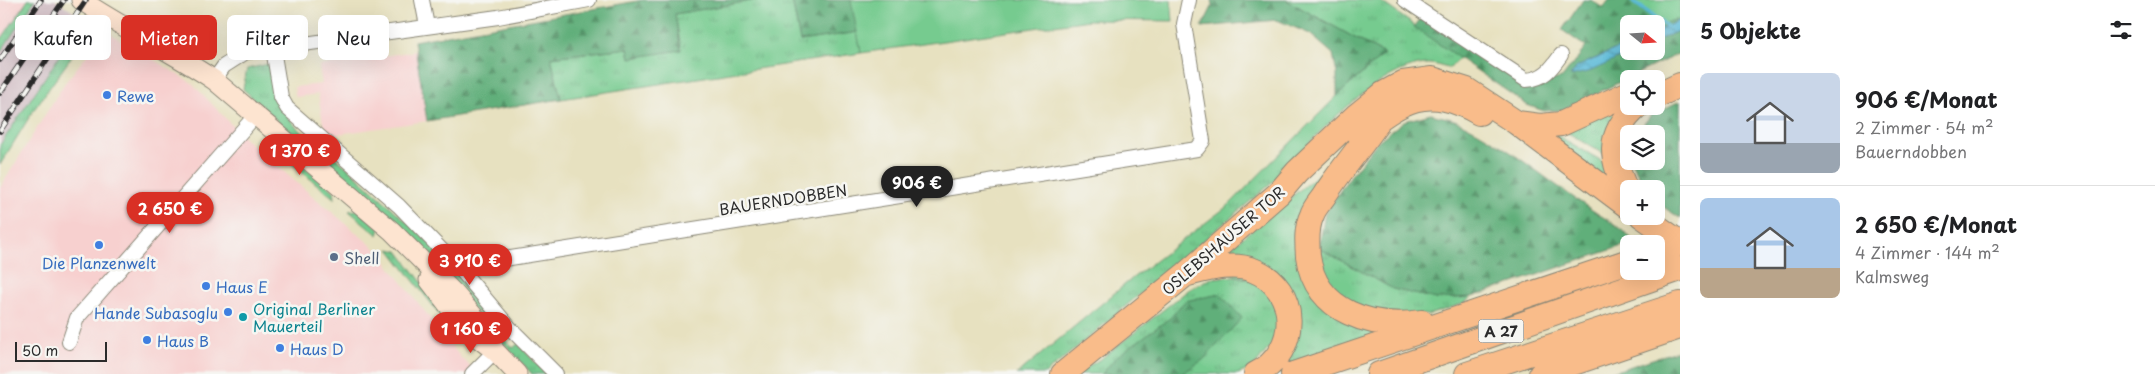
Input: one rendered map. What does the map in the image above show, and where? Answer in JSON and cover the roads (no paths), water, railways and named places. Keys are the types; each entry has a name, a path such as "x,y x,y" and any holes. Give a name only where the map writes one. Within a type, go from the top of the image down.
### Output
{"highway":[{"path":"1665,76 1680,68"},
{"name":"OSLEBSHAUSER TOR","path":"1063,374 1186,274 1280,193 1297,172 1357,115 1383,94 1403,83 1432,79 1467,90 1517,123"},
{"path":"1665,92 1680,85"},
{"path":"1280,193 1301,181 1384,114 1407,102 1425,96 1442,98 1465,105 1479,112 1530,148 1587,178"},
{"path":"1517,123 1540,126 1561,124 1620,97"},
{"path":"1384,114 1330,186 1311,215 1307,240 1310,267 1322,294 1350,314 1367,320 1394,325 1433,320 1449,322"},
{"path":"1621,180 1613,153 1614,140 1624,118 1628,115"},
{"path":"1517,123 1587,178 1620,201"},
{"path":"1654,225 1680,244"},
{"path":"1665,249 1680,244"},
{"path":"1293,374 1620,264"},
{"path":"1186,274 1208,269 1238,266 1254,270 1273,284 1285,299 1289,328 1284,350 1267,369 1256,374"},
{"name":"A 27","path":"1379,374 1680,270"},
{"name":"A 27","path":"1468,374 1680,304"},
{"path":"1541,374 1572,368 1680,327"}],"main road":[{"path":"81,0 214,80 392,231 455,294 477,320 495,351 517,374"}],"street":[{"path":"422,0 426,26"},
{"path":"308,44 498,17 590,0"},
{"name":"BAUERNDOBBEN","path":"462,271 485,262 1197,149 1202,141 1184,24 1189,0"},
{"path":"1405,0 1526,80 1536,80 1548,73 1561,55"},
{"path":"214,80 224,66 233,60"},
{"path":"275,60 281,96 287,108 399,206 462,271 510,328 556,374"},
{"path":"69,342 77,318 255,116"},
{"path":"472,374 495,351"}],"water":[{"path":"1680,20 1680,30 1665,37 1665,27"},
{"path":"1620,47 1620,58 1591,71 1570,76 1577,67"}],"waterway":[{"path":"1631,0 1669,28"}],"railway":[{"path":"0,60 41,0"},
{"path":"0,93 64,0"},
{"path":"0,131 86,0"}],"place":[{"name":"Rewe","path":"107,95"},
{"name":"Die Planzenwelt","path":"99,245"},
{"name":"Shell","path":"334,257"},
{"name":"Haus E","path":"206,286"},
{"name":"Hande Subasoglu","path":"228,312"},
{"name":"Original Berliner Mauerteil","path":"243,317"},
{"name":"Haus B","path":"147,340"},
{"name":"Haus D","path":"280,348"}]}
